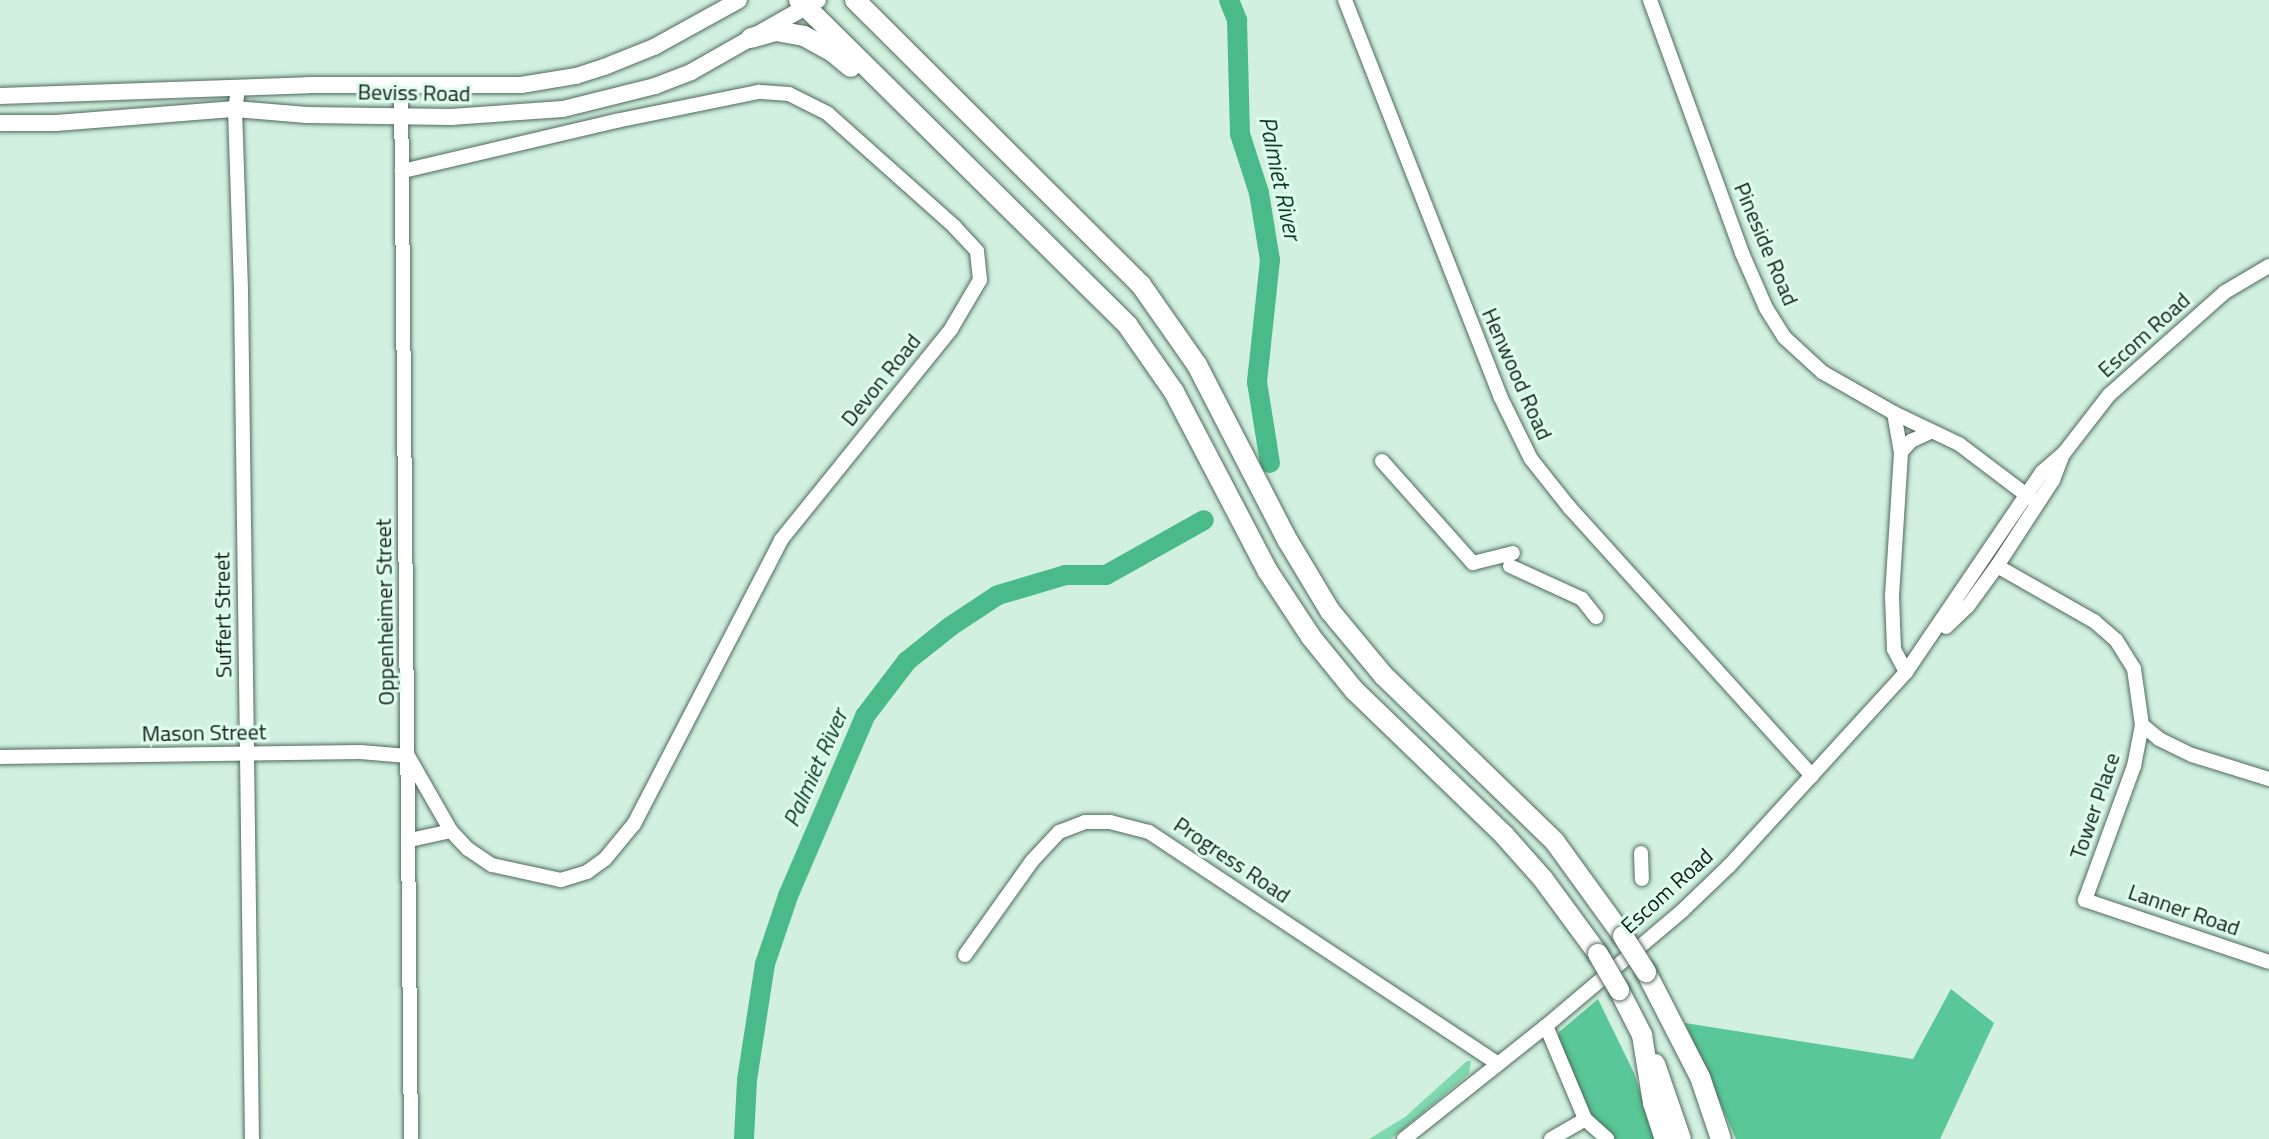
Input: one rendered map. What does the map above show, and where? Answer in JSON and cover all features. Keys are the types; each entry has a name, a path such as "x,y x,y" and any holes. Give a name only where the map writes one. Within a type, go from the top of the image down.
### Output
{"highway":[{"path":"855,0 1118,258 1148,294 1197,365 1288,541 1330,611 1384,676 1555,842 1623,936 1646,972 1700,1077 1721,1139"},
{"path":"885,0 886,29"},
{"path":"808,2 940,141 1128,326 1183,406 1267,570 1311,637 1354,690 1504,835 1569,912 1598,954 1642,1035 1681,1139"},
{"path":"751,38 776,31 816,41 940,141"},
{"path":"1642,1035 1653,1103 1665,1139"},
{"path":"1685,1053 1714,1139"}],"main road":[{"name":"Beviss Road","path":"0,96 401,84 521,85 576,76 654,47 739,0"},
{"name":"Beviss Road","path":"0,123 56,123 235,109 400,117 517,114 588,104 655,86 691,72 808,2"}],"street":[{"name":"Henwood Road","path":"1345,0 1500,396 1531,459 1570,508 1812,776"},
{"name":"Pineside Road","path":"1650,0 1766,308 1784,337 1802,356 1839,383 1959,444 2032,499"},
{"name":"Oppenheimer Street","path":"401,84 411,1139"},
{"name":"Suffert Street","path":"238,90 235,109 241,290 252,1139"},
{"name":"Devon Road","path":"402,171 616,121 758,92 789,94 827,113 955,227 977,251 981,272 971,298 951,329 781,540 652,793 627,836 605,859 587,872 561,880 522,874 492,865 468,849 451,831 408,756"},
{"name":"Escom Road","path":"1928,643 1968,606 1997,566 2032,499 2042,472 2064,453 2133,371 2225,292 2269,266"},
{"path":"1894,413 1901,452 1892,596 1894,649 1906,672"},
{"path":"1901,452 1911,441 1932,431"},
{"path":"1382,461 1473,563 1512,560 1582,599 1596,617"},
{"name":"Escom Road","path":"1404,1139 1546,1026 1702,893 1906,672 2032,499"},
{"name":"Tower Place","path":"1997,566 2094,621 2116,640 2134,669 2142,725 2134,766 2085,900"},
{"path":"2142,725 2159,739 2192,755 2269,779"},
{"name":"Mason Street","path":"0,757 360,752 408,756"},
{"name":"Progress Road","path":"965,955 1032,861 1059,832 1085,822 1110,822 1149,832 1497,1063"},
{"path":"410,840 451,831"},
{"path":"1641,853 1642,879"},
{"name":"Lanner Road","path":"2085,900 2269,962"},
{"path":"1546,1026 1585,1119 1607,1139"},
{"path":"1551,1139 1585,1119"}],"green space":[{"path":"1951,989 1994,1023 1940,1139 1736,1139 1685,1023 1913,1059"},
{"path":"1598,999 1634,1073 1655,1139 1607,1139 1595,1129 1558,1038 1559,1032"},
{"path":"1467,1061 1471,1061 1469,1074 1391,1139 1369,1139 1405,1117"}],"waterway":[{"name":"Palmiet River","path":"1229,0 1237,20 1240,134 1259,193 1270,260 1257,382 1270,463"},
{"name":"Palmiet River","path":"744,1139 747,1080 765,964 788,896 865,716 907,661 951,626 998,595 1066,575 1106,575 1204,520"}]}
